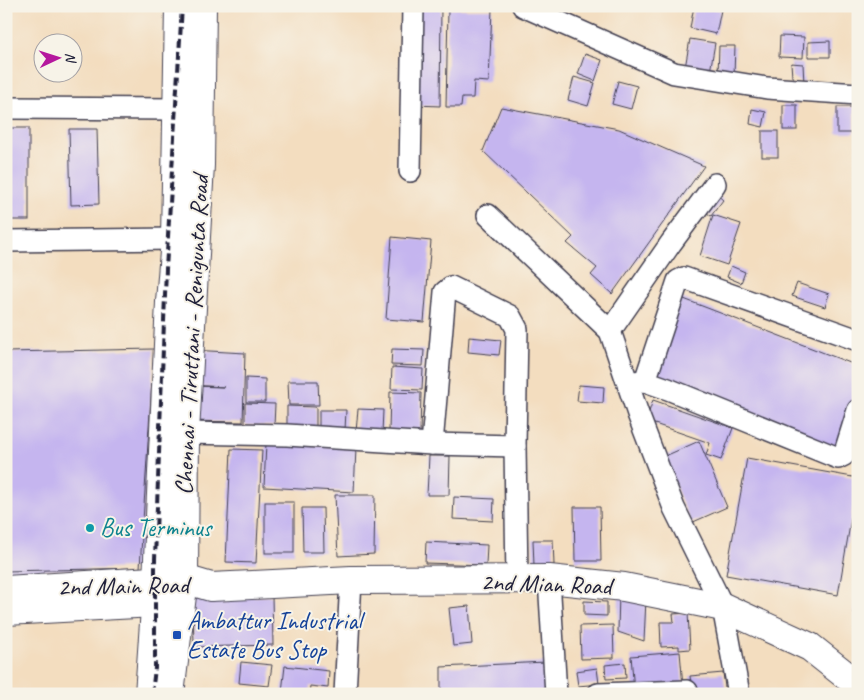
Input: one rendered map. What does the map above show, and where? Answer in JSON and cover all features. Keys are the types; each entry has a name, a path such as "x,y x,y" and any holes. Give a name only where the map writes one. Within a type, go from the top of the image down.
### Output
{"main road":[{"name":"Chennai - Tiruttani - Renigunta Road","path":"170,694 170,302 175,239 179,6"},
{"name":"Chennai - Tiruttani - Renigunta Road","path":"150,694 170,591 185,433 200,165 202,6"},
{"name":"2nd Mian Road","path":"211,587 351,580 549,579 624,587 723,607 810,647 858,685"},
{"name":"2nd Main Road","path":"6,611 211,587"},
{"name":"2nd Main Road","path":"6,590 170,591"}],"street":[{"path":"410,171 413,6"},
{"path":"523,6 674,73 767,88 858,94"},
{"path":"6,108 178,109"},
{"path":"610,331 670,243 715,184"},
{"path":"488,215 610,331 636,382 674,508 723,607 739,694"},
{"path":"6,241 175,239"},
{"path":"636,382 678,281 684,278 858,340"},
{"path":"432,444 445,292 450,287 510,316 518,329 515,446 517,580"},
{"path":"636,382 838,458 844,455 858,410"},
{"path":"185,433 286,435 432,444 515,446"},
{"path":"549,579 556,694"},
{"path":"345,694 351,580"},
{"path":"598,694 687,691"}],"building":[{"path":"417,6 441,6 440,106 415,105"},
{"path":"694,6 721,10 716,34 690,28"},
{"path":"448,9 492,9 489,82 474,81 473,98 462,98 461,107 446,107"},
{"path":"780,36 804,37 803,58 779,57"},
{"path":"690,39 715,43 710,72 685,68"},
{"path":"830,41 830,57 808,57 808,42"},
{"path":"719,46 735,46 734,75 718,75"},
{"path":"585,54 602,60 595,81 578,74"},
{"path":"854,58 858,58 858,89 855,90"},
{"path":"791,63 803,64 804,84 792,77"},
{"path":"574,77 595,83 588,106 568,100"},
{"path":"618,81 637,86 631,109 612,104"},
{"path":"783,105 797,105 797,130 783,130"},
{"path":"501,107 619,129 704,166 612,294 591,275 597,268 567,243 573,237 483,151"},
{"path":"837,107 854,107 854,133 837,133"},
{"path":"752,109 766,112 763,127 750,124"},
{"path":"6,128 29,128 29,220 6,220"},
{"path":"69,129 97,129 99,204 71,205"},
{"path":"762,131 778,131 778,157 762,157"},
{"path":"715,193 723,200 711,216 702,209"},
{"path":"713,215 741,224 727,265 700,256"},
{"path":"392,237 431,241 424,322 386,319"},
{"path":"731,266 745,272 741,283 727,277"},
{"path":"797,283 829,294 825,307 792,296"},
{"path":"676,296 858,366 858,392 836,451 651,379"},
{"path":"469,337 501,340 499,355 468,352"},
{"path":"154,349 140,568 6,571 6,352"},
{"path":"392,349 424,350 423,366 391,365"},
{"path":"192,350 245,353 243,422 188,421 188,386 224,387 190,385"},
{"path":"392,367 423,369 422,390 391,389"},
{"path":"246,378 265,379 265,402 246,402"},
{"path":"288,381 318,381 319,405 289,405"},
{"path":"579,385 604,387 603,403 577,401"},
{"path":"390,392 421,393 420,434 389,432"},
{"path":"653,400 733,428 721,460 706,455 710,443 646,421"},
{"path":"245,403 275,404 274,426 245,425"},
{"path":"287,406 316,407 316,428 287,427"},
{"path":"358,409 383,410 382,433 356,432"},
{"path":"319,410 346,410 345,430 319,430"},
{"path":"699,441 727,507 691,523 663,457"},
{"path":"266,443 356,448 354,492 264,487"},
{"path":"231,449 262,450 256,563 226,562"},
{"path":"429,456 450,456 449,495 427,495"},
{"path":"747,458 858,478 838,595 726,575"},
{"path":"335,495 375,495 374,554 338,556"},
{"path":"454,497 494,499 493,521 453,519"},
{"path":"265,502 294,502 294,553 265,553"},
{"path":"574,507 600,507 601,561 575,561"},
{"path":"302,508 323,508 324,552 303,552"},
{"path":"533,540 553,540 554,565 534,566"},
{"path":"426,542 487,545 486,565 425,563"},
{"path":"619,592 646,599 644,641 618,632"},
{"path":"272,596 273,645 194,647 193,598"},
{"path":"857,596 858,613 854,613"},
{"path":"584,601 607,602 607,616 584,615"},
{"path":"469,606 472,644 453,646 449,608"},
{"path":"688,613 690,649 679,650 679,646 661,647 660,622 674,622 673,614"},
{"path":"613,625 614,658 581,659 580,626"},
{"path":"680,652 683,686 634,690 631,656"},
{"path":"241,662 272,665 269,686 239,683"},
{"path":"546,662 550,694 441,694 441,667"},
{"path":"625,663 626,678 606,679 605,665"},
{"path":"285,666 329,671 328,688 310,686 309,694 282,692"},
{"path":"597,668 599,684 578,686 576,671"},
{"path":"723,673 726,694 692,694 690,676"}],"railway":[{"path":"152,694 155,668 155,559 166,269 182,6"}],"place":[{"name":"Bus Terminus","path":"90,528"},
{"name":"Ambattur Industrial Estate Bus Stop","path":"177,635"}]}
